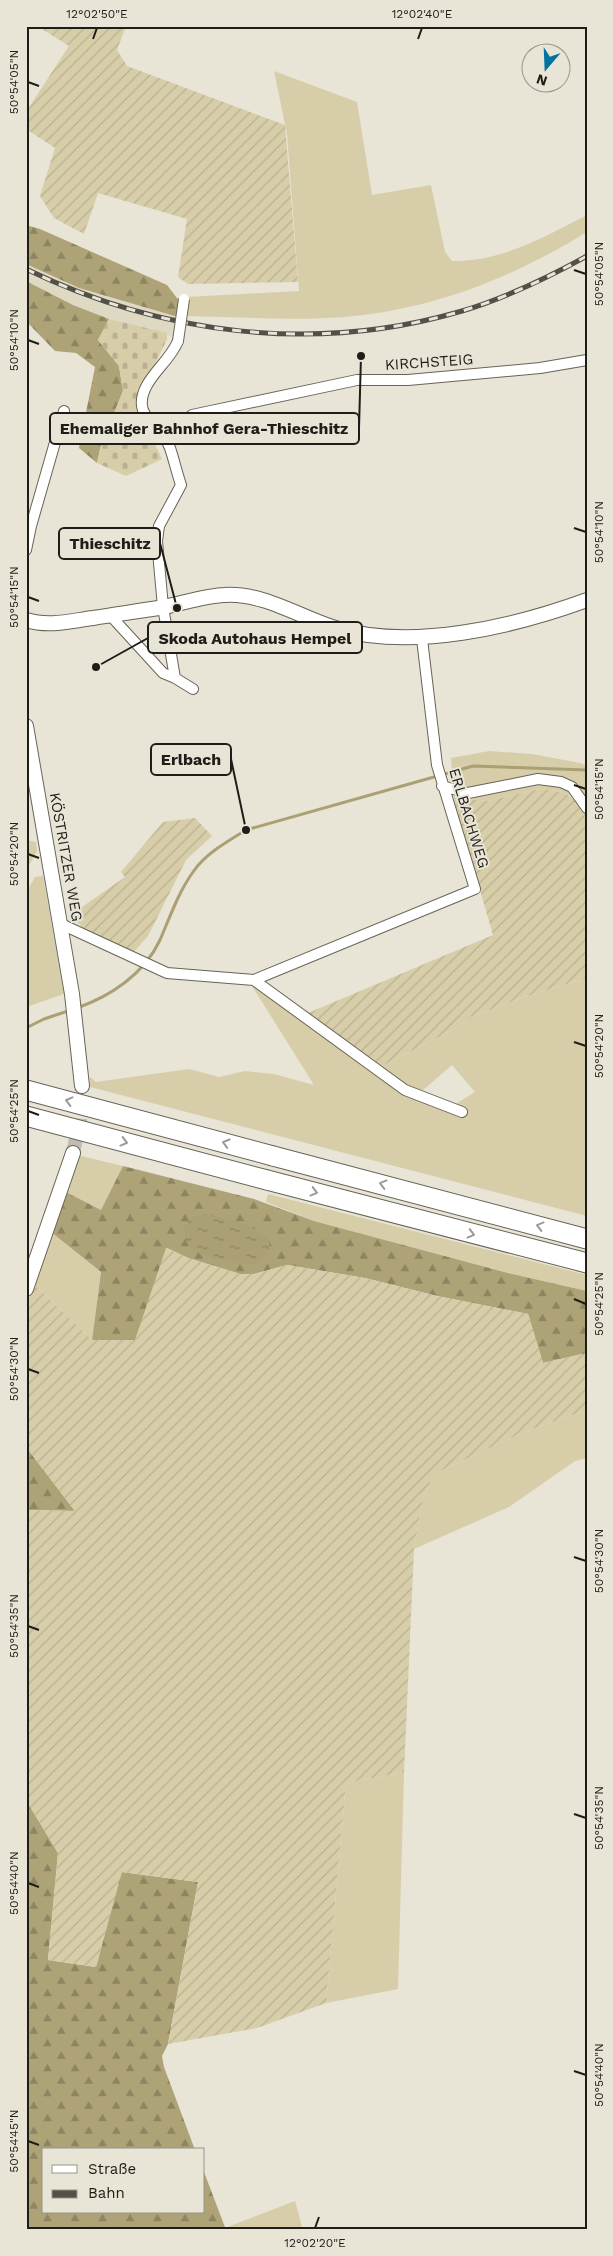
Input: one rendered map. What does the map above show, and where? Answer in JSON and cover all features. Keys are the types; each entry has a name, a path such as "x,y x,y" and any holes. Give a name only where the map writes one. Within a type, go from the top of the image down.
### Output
{"highway":[{"path":"26,1090 587,1239"},
{"path":"26,1116 587,1264"}],"main road":[{"path":"26,621 54,624 163,607 224,595 257,599 336,628 378,637 422,638 500,625 559,610 587,600"},
{"name":"KÖSTRITZER WEG","path":"26,726 72,994 82,1086"},
{"path":"26,1289 73,1153"}],"street":[{"path":"175,678 163,607 157,541 160,526 181,486 165,438 146,419 142,403 146,387 173,351 178,340 184,299"},
{"name":"KIRCHSTEIG","path":"165,438 192,415 357,380 408,380 540,368 587,360"},
{"path":"26,550 64,412"},
{"path":"110,615 163,673 193,689"},
{"name":"ERLBACHWEG","path":"254,980 475,889 437,765 422,638"},
{"path":"441,782 468,793 538,778 561,782 572,787 587,808"},
{"path":"61,924 146,965 168,973 254,980 405,1090 462,1112"}],"shaded area":[{"path":"26,264 79,288 178,317 174,337 109,319 73,305 26,281"}],"green space":[{"path":"37,26 126,26 117,50 127,66 285,125 298,282 188,284 178,277 187,219 98,193 84,234 54,218 40,196 55,148 26,129 26,112 69,46"},
{"path":"274,71 357,102 372,195 431,185 445,252 452,261 470,260 505,253 522,247 587,215 587,232 559,249 501,277 441,299 410,307 378,313 325,318 286,319 186,316 186,297 299,291 287,134"},
{"path":"26,225 40,229 167,285 180,302 178,317 79,288 26,264"},
{"path":"26,281 73,305 109,319 98,340 119,366 123,391 101,445 97,463 79,448 95,367 76,353 55,351 26,321"},
{"path":"109,319 167,333 167,339 143,389 143,419 162,459 126,476 97,463 101,445 123,391 119,366 98,340"},
{"path":"489,751 532,754 587,766 587,812 572,796 558,791 539,789 488,801 457,798 454,801 451,758"},
{"path":"539,789 566,794 587,812 587,978 524,997 470,1017 458,1027 382,1066 308,1013 493,935 454,801 457,798 488,801"},
{"path":"195,818 212,836 186,860 148,936 133,953 85,932 72,914 125,877 121,872 163,822"},
{"path":"26,840 36,842 37,851 26,871"},
{"path":"43,876 64,994 26,1007 26,893 35,877"},
{"path":"587,978 587,1216 90,1087 90,1077 96,1082 189,1069 219,1077 245,1071 274,1074 314,1085 252,986 403,1093 454,1105 475,1092 452,1065 422,1091 407,1086 382,1066 458,1027 470,1017 524,997"},
{"path":"77,1155 123,1166 101,1210 66,1192"},
{"path":"123,1166 254,1199 314,1221 508,1273 587,1291 587,1353 543,1363 528,1314 437,1296 365,1278 287,1265 254,1274 240,1274 188,1258 167,1248 135,1341 92,1340 101,1272 51,1232 66,1192 101,1210"},
{"path":"268,1194 587,1275 587,1291 508,1273 314,1221 266,1202"},
{"path":"51,1232 101,1272 92,1340 34,1284"},
{"path":"166,1248 188,1258 240,1274 254,1274 287,1265 365,1278 437,1296 528,1314 543,1363 587,1353 587,1410 529,1430 434,1474 423,1499 414,1549 404,1772 346,1783 326,2003 257,2028 168,2044 198,1882 122,1872 96,1967 48,1960 58,1853 26,1800 26,1510 75,1511 26,1447 26,1308 34,1284 92,1340 135,1340"},
{"path":"587,1410 587,1458 575,1461 509,1507 414,1549 423,1499 434,1474 529,1430"},
{"path":"26,1447 75,1511 26,1510"},
{"path":"404,1772 398,1989 326,2003 346,1783"},
{"path":"26,1800 58,1853 48,1960 96,1967 121,1872 198,1882 168,2044 162,2056 164,2067 194,2148 42,2148 42,2214 205,2214 205,2175 226,2230 26,2230"},
{"path":"295,2201 303,2230 226,2230 225,2228"}],"water":[{"path":"207,1214 236,1221 258,1230 266,1236 269,1244 268,1252 264,1258 249,1265 206,1256 191,1249 185,1237 184,1227 195,1216"}],"waterway":[{"path":"77,1008 114,990 136,973 160,940 183,888 198,865 217,848 246,830 473,766 587,770"},
{"path":"26,1028 44,1019 71,1010"}],"tunnel":[{"path":"73,1153 80,1121 82,1086"}],"railway":[{"path":"26,269 78,292 131,309 185,323 240,331 295,334 351,332 407,324 462,311 526,287 587,256"}],"place":[{"name":"Ehemaliger Bahnhof Gera-Thieschitz","path":"361,356"},
{"name":"Thieschitz","path":"177,608"},
{"name":"Skoda Autohaus Hempel","path":"96,667"},
{"name":"Erlbach","path":"246,830"}]}
